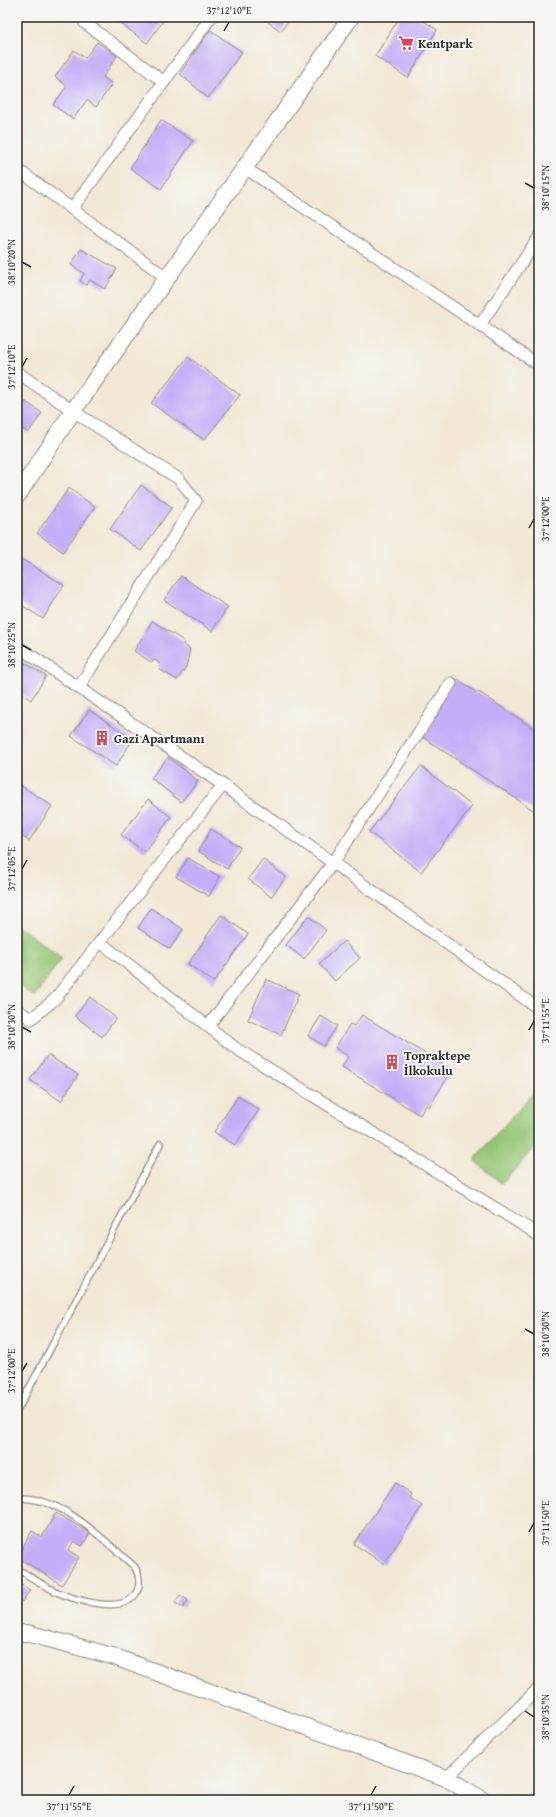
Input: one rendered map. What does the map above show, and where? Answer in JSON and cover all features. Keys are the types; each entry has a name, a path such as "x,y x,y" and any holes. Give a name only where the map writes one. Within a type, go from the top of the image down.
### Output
{"main road":[{"path":"17,496 73,411 350,17"},
{"path":"17,1633 27,1633 112,1656 446,1778 483,1800"}],"street":[{"path":"89,17 85,23 164,82"},
{"path":"72,209 211,17"},
{"path":"245,168 539,365"},
{"path":"17,169 167,278"},
{"path":"480,326 539,237"},
{"path":"17,372 73,411 178,479 196,501 79,687"},
{"path":"17,646 223,785 539,1009"},
{"path":"208,1026 333,863 451,683"},
{"path":"17,1010 31,1019 55,1000 223,785"},
{"path":"100,942 238,1049 524,1225 539,1236"},
{"path":"446,1778 539,1688"}],"lane":[{"path":"17,1411 160,1144"},
{"path":"17,1498 45,1502 78,1519 134,1566 137,1571 139,1582 136,1593 128,1601 117,1605 97,1603 57,1592 17,1569"}],"green space":[{"path":"17,925 62,958 34,997 17,984"},
{"path":"539,1086 539,1142 502,1184 474,1160"}],"building":[{"path":"112,17 166,17 147,43"},
{"path":"261,17 291,17 281,31"},
{"name":"Kentpark","path":"400,17 418,17 437,30 408,78 375,56"},
{"path":"210,30 242,52 208,98 180,74"},
{"path":"97,42 117,56 103,77 112,84 96,107 87,100 73,119 53,105 67,86 55,77 74,50 85,58"},
{"path":"161,120 193,141 161,189 130,168"},
{"path":"81,249 117,269 105,289 90,280 86,285 80,281 84,273 71,265"},
{"path":"188,357 240,395 204,440 151,403"},
{"path":"17,396 42,413 28,433 17,425"},
{"path":"141,485 172,507 141,551 110,529"},
{"path":"69,488 95,507 63,552 37,533"},
{"path":"20,558 64,585 43,619 17,602 17,562"},
{"path":"181,576 228,607 212,631 164,600"},
{"path":"152,621 184,641 183,645 190,649 186,667 177,680 159,669 161,665 155,660 151,662 134,651"},
{"path":"17,658 46,676 31,700 17,691"},
{"path":"455,678 477,693 479,692 539,732 539,814 418,734"},
{"name":"Gazi Apartmanı","path":"89,710 133,739 116,766 71,736"},
{"path":"168,757 198,781 181,802 151,778"},
{"path":"421,766 472,806 421,872 369,832"},
{"path":"17,783 52,806 29,841 17,833"},
{"path":"148,799 171,817 145,852 121,835"},
{"path":"211,829 240,847 227,869 198,851"},
{"path":"188,858 220,877 209,896 176,877"},
{"path":"263,859 286,877 271,897 248,879"},
{"path":"151,908 183,929 170,949 138,928"},
{"path":"221,915 248,934 214,982 188,964"},
{"path":"308,916 326,930 304,959 286,945"},
{"path":"344,941 360,958 335,981 319,964"},
{"path":"266,979 299,994 281,1035 248,1020"},
{"path":"90,997 116,1018 102,1037 75,1016"},
{"name":"Topraktepe İlkokulu","path":"362,1015 452,1070 429,1107 426,1105 420,1115 342,1067 348,1056 335,1048 350,1024 354,1026"},
{"path":"321,1016 337,1026 324,1046 308,1036"},
{"path":"48,1055 78,1075 61,1101 30,1080"},
{"path":"238,1096 259,1110 235,1145 214,1132"},
{"path":"395,1483 411,1494 409,1497 422,1506 384,1564 354,1544"},
{"path":"56,1513 90,1533 82,1546 74,1541 68,1550 79,1557 62,1585 17,1557 32,1531 42,1537"},
{"path":"17,1582 30,1590 22,1602 17,1599"},
{"path":"180,1595 188,1600 183,1608 175,1603"}],"place":[{"name":"Kentpark","path":"406,43"},
{"name":"Gazi Apartmanı","path":"102,738"},
{"name":"Topraktepe İlkokulu","path":"392,1062"}]}
